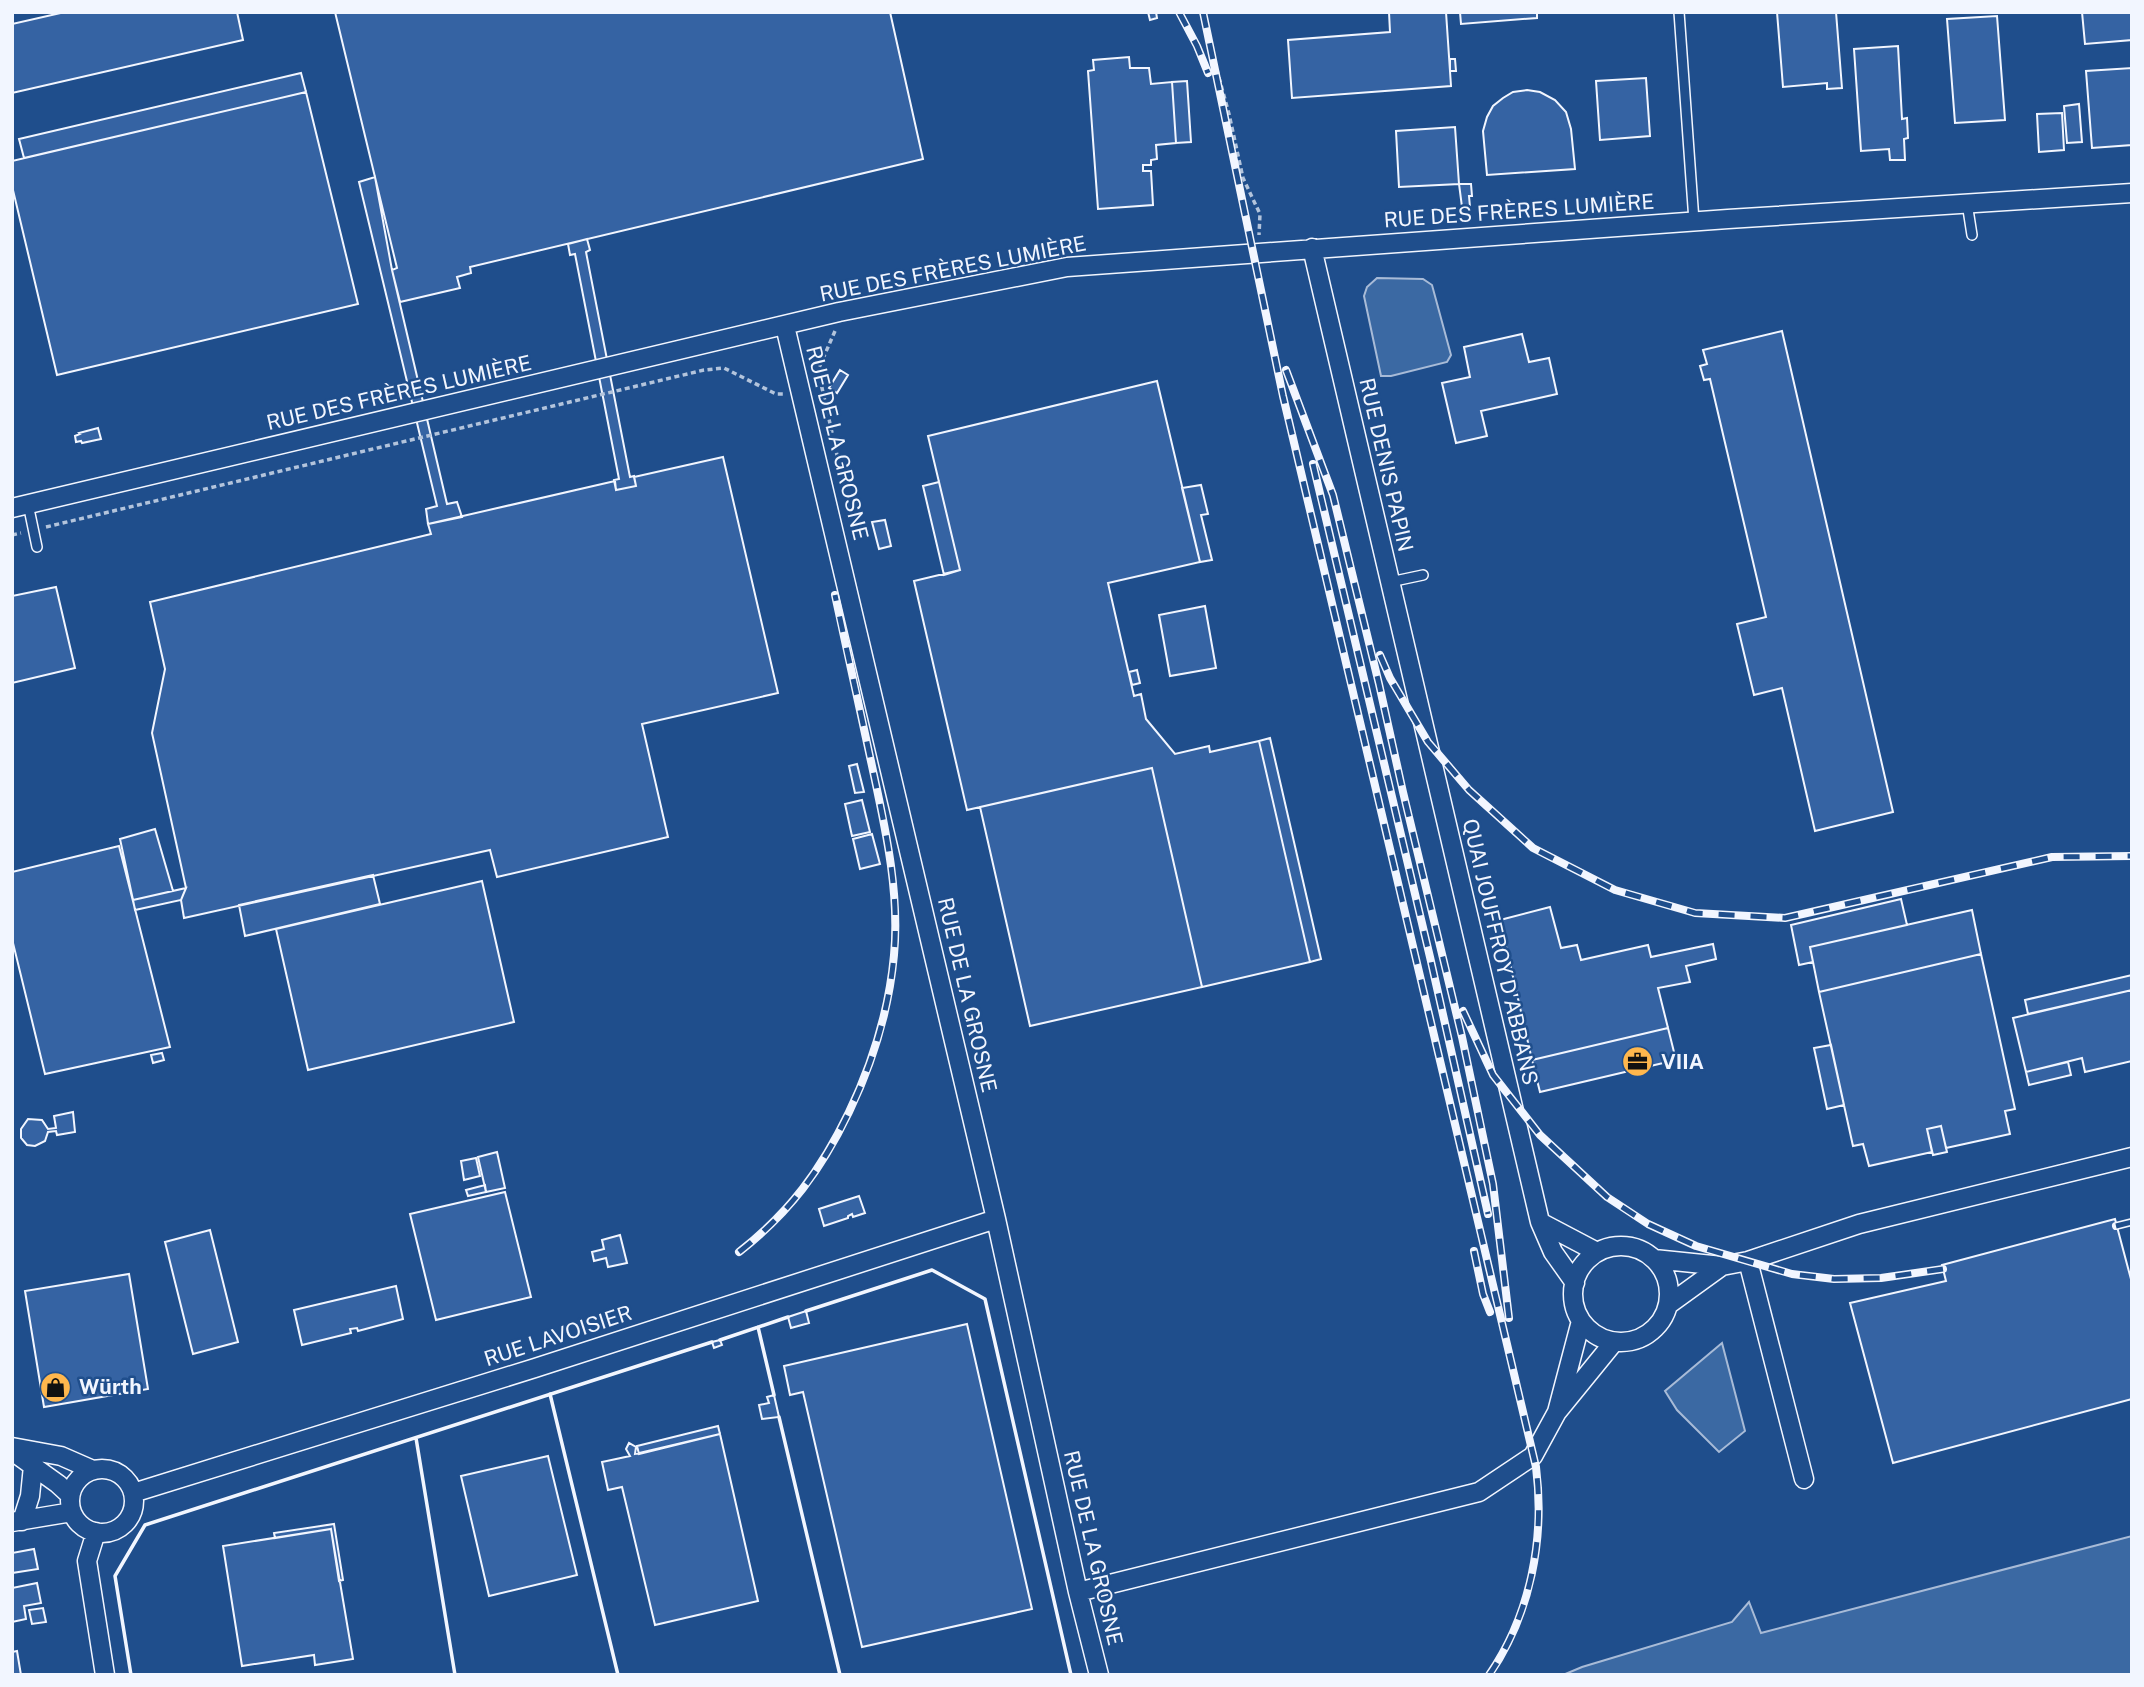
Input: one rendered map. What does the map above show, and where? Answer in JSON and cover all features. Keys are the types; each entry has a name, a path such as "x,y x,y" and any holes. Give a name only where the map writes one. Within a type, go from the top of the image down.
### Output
{"street":[{"name":"RUE DES FRÈRES LUMIÈRE","path":"20,506 839,312 1067,267 1694,221 2132,193"},
{"name":"RUE DENIS PAPIN","path":"1312,248 1416,691"},
{"name":"RUE DE LA GROSNE","path":"785,326 803,393 996,1219 1078,1592 1099,1675"},
{"name":"QUAI JOUFFROY D'ABBANS","path":"1416,691 1540,1222 1553,1252 1574,1283"},
{"path":"1654,1259 1722,1266 1748,1261 1859,1224 2132,1157"},
{"name":"RUE LAVOISIER","path":"133,1493 535,1368 996,1219"},
{"path":"1540,1222 1597,1252"},
{"path":"1626,1246 1641,1250 1654,1259 1667,1280 1668,1305 1663,1318 1654,1329 1628,1342 1614,1342 1590,1331 1581,1321 1576,1309 1574,1283 1587,1260 1597,1252 1626,1246"},
{"path":"1748,1261 1804,1479"},
{"path":"1668,1305 1722,1266"},
{"path":"1557,1412 1581,1321"},
{"path":"1078,1592 1479,1492 1533,1456 1557,1412 1614,1342"},
{"path":"12,1449 61,1456 93,1470 113,1470 129,1483 134,1503 131,1514 117,1529 96,1532 77,1522 71,1504 12,1449"},
{"path":"17,1521 30,1496 33,1466"},
{"path":"71,1504 78,1479 93,1470"},
{"path":"17,1521 71,1504"},
{"path":"96,1532 87,1560 105,1675"}],"lane":[{"path":"1679,12 1694,221"},
{"path":"1967,203 1972,235"},
{"path":"20,506 33,530 37,547"},
{"path":"1390,582 1423,575"}],"path":[{"path":"1201,12 1229,114 1243,178 1261,214 1258,254"},
{"path":"12,535 704,370 724,368 776,394 803,393"}],"water":[{"path":"1377,278 1423,279 1432,285 1451,355 1447,362 1381,376 1364,296 1367,287"},
{"path":"1722,1343 1745,1431 1719,1452 1677,1410 1665,1391"},
{"path":"2132,1536 2132,1675 1563,1675 1732,1622 1749,1602 1761,1633"}],"building":[{"path":"65,12 237,12 243,40 12,93 12,24"},
{"path":"335,12 890,12 923,159 470,267 471,273 457,277 460,288 400,302 392,270 397,268"},
{"path":"1148,12 1156,12 1157,18 1150,20"},
{"path":"1389,12 1446,12 1451,86 1292,98 1288,40 1390,32"},
{"path":"1460,12 1537,12 1537,18 1461,24"},
{"path":"1777,12 1836,12 1842,88 1827,89 1827,83 1783,87"},
{"path":"2082,12 2132,12 2132,40 2085,44"},
{"path":"1997,16 2005,120 1955,123 1947,19"},
{"path":"1898,46 1902,119 1907,118 1908,138 1904,139 1905,160 1890,160 1889,149 1861,151 1854,49"},
{"path":"1129,57 1130,68 1149,68 1151,84 1172,82 1176,143 1156,145 1157,159 1151,160 1151,165 1143,165 1143,171 1151,171 1153,205 1098,209 1088,71 1094,70 1093,60"},
{"path":"1450,59 1455,59 1456,71 1450,71"},
{"path":"2132,68 2132,145 2092,148 2086,71"},
{"path":"301,73 306,92 24,158 19,139"},
{"path":"1646,78 1650,136 1600,140 1596,81"},
{"path":"1187,81 1191,142 1176,143 1172,82"},
{"path":"306,92 358,304 57,375 12,186 12,161"},
{"path":"1513,92 1540,92 1555,100 1566,112 1571,129 1575,169 1487,175 1483,131 1487,117 1493,106 1503,98"},
{"path":"2079,104 2082,142 2067,143 2064,106"},
{"path":"2062,113 2064,150 2039,152 2037,114"},
{"path":"1455,127 1459,184 1399,187 1396,131"},
{"path":"375,177 392,270 447,504 457,502 462,517 428,524 426,509 437,506 359,182"},
{"path":"1459,184 1471,184 1470,207 1462,207"},
{"path":"587,239 590,250 586,252 630,477 634,476 636,486 616,490 614,480 619,479 575,254 570,255 568,244"},
{"path":"1782,331 1893,812 1815,831 1782,688 1754,695 1737,624 1766,617 1710,379 1704,380 1700,366 1707,364 1703,350"},
{"path":"1522,334 1529,362 1549,358 1557,394 1481,411 1487,436 1456,443 1442,383 1470,377 1464,347"},
{"path":"840,370 848,375 837,393 829,388"},
{"path":"1157,381 1200,562 1108,583 1134,696 1141,694 1146,719 1175,754 1209,746 1210,752 1259,741 1310,962 1202,987 1152,768 967,810 914,581 960,570 928,436"},
{"path":"98,428 101,439 76,442 75,436 79,433"},
{"path":"723,457 778,693 642,724 668,837 497,877 490,850 184,918 181,900 186,888 152,733 165,669 150,602 431,534 428,524 615,481 616,490 636,486 634,477"},
{"path":"939,482 960,570 944,575 923,486"},
{"path":"1201,485 1208,514 1201,515 1212,560 1200,562 1182,488"},
{"path":"885,520 891,546 879,549 872,522"},
{"path":"56,587 75,668 12,683 12,596"},
{"path":"1205,606 1216,668 1170,676 1159,615"},
{"path":"1137,670 1140,683 1132,685 1129,672"},
{"path":"1270,738 1321,959 1310,962 1259,741"},
{"path":"857,764 864,792 855,793 849,766"},
{"path":"1152,768 1202,987 1030,1026 980,807"},
{"path":"862,800 870,832 852,836 845,804"},
{"path":"155,829 173,891 133,900 120,839"},
{"path":"872,834 880,864 860,869 853,839"},
{"path":"119,846 170,1047 45,1074 12,939 12,872"},
{"path":"373,875 380,904 245,936 239,905"},
{"path":"482,881 514,1022 308,1070 276,929"},
{"path":"186,888 181,900 135,910 133,900"},
{"path":"1901,899 1907,925 1810,947 1813,962 1799,965 1791,925"},
{"path":"1550,907 1561,948 1577,945 1581,960 1648,945 1651,957 1713,944 1716,959 1686,966 1690,982 1658,988 1668,1028 1532,1060 1500,920"},
{"path":"1972,910 1981,954 1819,992 1810,947"},
{"path":"1981,954 2015,1109 2005,1111 2010,1134 1946,1148 1941,1126 1927,1129 1932,1152 1869,1166 1863,1144 1853,1146 1819,992"},
{"path":"2132,975 2132,990 2028,1014 2025,1000"},
{"path":"2132,990 2132,1061 2085,1072 2082,1058 2026,1072 2013,1018"},
{"path":"1668,1028 1676,1060 1540,1092 1532,1060"},
{"path":"1831,1045 1844,1105 1827,1109 1814,1048"},
{"path":"162,1053 164,1060 153,1063 151,1055"},
{"path":"2068,1062 2071,1075 2029,1085 2026,1072"},
{"path":"73,1112 75,1132 57,1135 56,1131 48,1132 45,1141 35,1146 27,1145 21,1138 21,1129 28,1119 42,1120 48,1129 56,1128 54,1116"},
{"path":"1941,1126 1947,1152 1933,1155 1927,1129"},
{"path":"497,1152 505,1188 486,1192 478,1157"},
{"path":"476,1158 480,1176 464,1180 461,1161"},
{"path":"485,1185 486,1192 468,1196 466,1190"},
{"path":"505,1192 531,1297 436,1320 410,1214"},
{"path":"859,1196 865,1213 853,1217 852,1214 848,1218 824,1226 819,1209"},
{"path":"2115,1219 2132,1283 2132,1399 1893,1463 1850,1303 1946,1281 1942,1265"},
{"path":"210,1230 238,1342 193,1354 165,1242"},
{"path":"620,1235 627,1263 608,1267 606,1258 594,1261 592,1252 604,1249 602,1240"},
{"path":"129,1274 148,1389 44,1407 25,1291"},
{"path":"396,1286 403,1319 358,1331 357,1328 350,1329 351,1333 302,1345 294,1310"},
{"path":"806,1311 809,1323 791,1328 788,1317"},
{"path":"967,1324 1032,1609 862,1647 803,1392 790,1395 784,1366"},
{"path":"720,1340 722,1345 714,1348 712,1342"},
{"path":"774,1395 779,1417 762,1419 759,1405 769,1403 767,1397"},
{"path":"718,1426 720,1434 639,1454 637,1446"},
{"path":"720,1434 758,1601 655,1625 622,1487 608,1490 602,1462 630,1456 626,1449 629,1443 636,1447 635,1454"},
{"path":"548,1456 577,1575 489,1596 461,1476"},
{"path":"334,1524 343,1580 339,1581 331,1529 275,1538 274,1533"},
{"path":"331,1529 353,1659 315,1665 314,1655 242,1666 223,1546"},
{"path":"34,1549 38,1569 12,1573 12,1553"},
{"path":"37,1583 41,1603 24,1606 26,1619 12,1622 12,1588"},
{"path":"43,1608 46,1622 32,1624 29,1610"},
{"path":"17,1651 21,1675 12,1675 12,1652"}],"railway":[{"path":"1179,12 1208,73"},
{"path":"1203,12 1283,396 1536,1467 1538,1521 1532,1575 1515,1627 1489,1675"},
{"path":"1286,370 1333,495 1379,684 1462,1037 1493,1184 1509,1318"},
{"path":"1313,464 1488,1214"},
{"path":"739,1252 789,1205 827,1153 858,1093 872,1055 884,1016 892,975 895,907 890,860 835,595"},
{"path":"1380,655 1390,678 1428,742 1469,790 1533,848 1615,890 1695,913 1785,918 2052,857 2132,856"},
{"path":"1463,1011 1493,1075 1540,1135 1607,1197 1648,1224 1696,1246 1792,1274 1834,1279 1881,1278 1943,1269"},
{"path":"2116,1226 2132,1222"},
{"path":"1474,1251 1483,1294 1490,1312"}],"wall":[{"path":"806,1311 932,1270 985,1299 1071,1675"},
{"path":"720,1340 788,1317"},
{"path":"758,1327 774,1395"},
{"path":"131,1675 115,1576 145,1525 712,1342"},
{"path":"550,1394 618,1675"},
{"path":"779,1417 840,1675"},
{"path":"416,1438 455,1675"}],"place":[{"name":"VIIA","path":"1638,1062"},
{"name":"Würth","path":"56,1387"}]}
